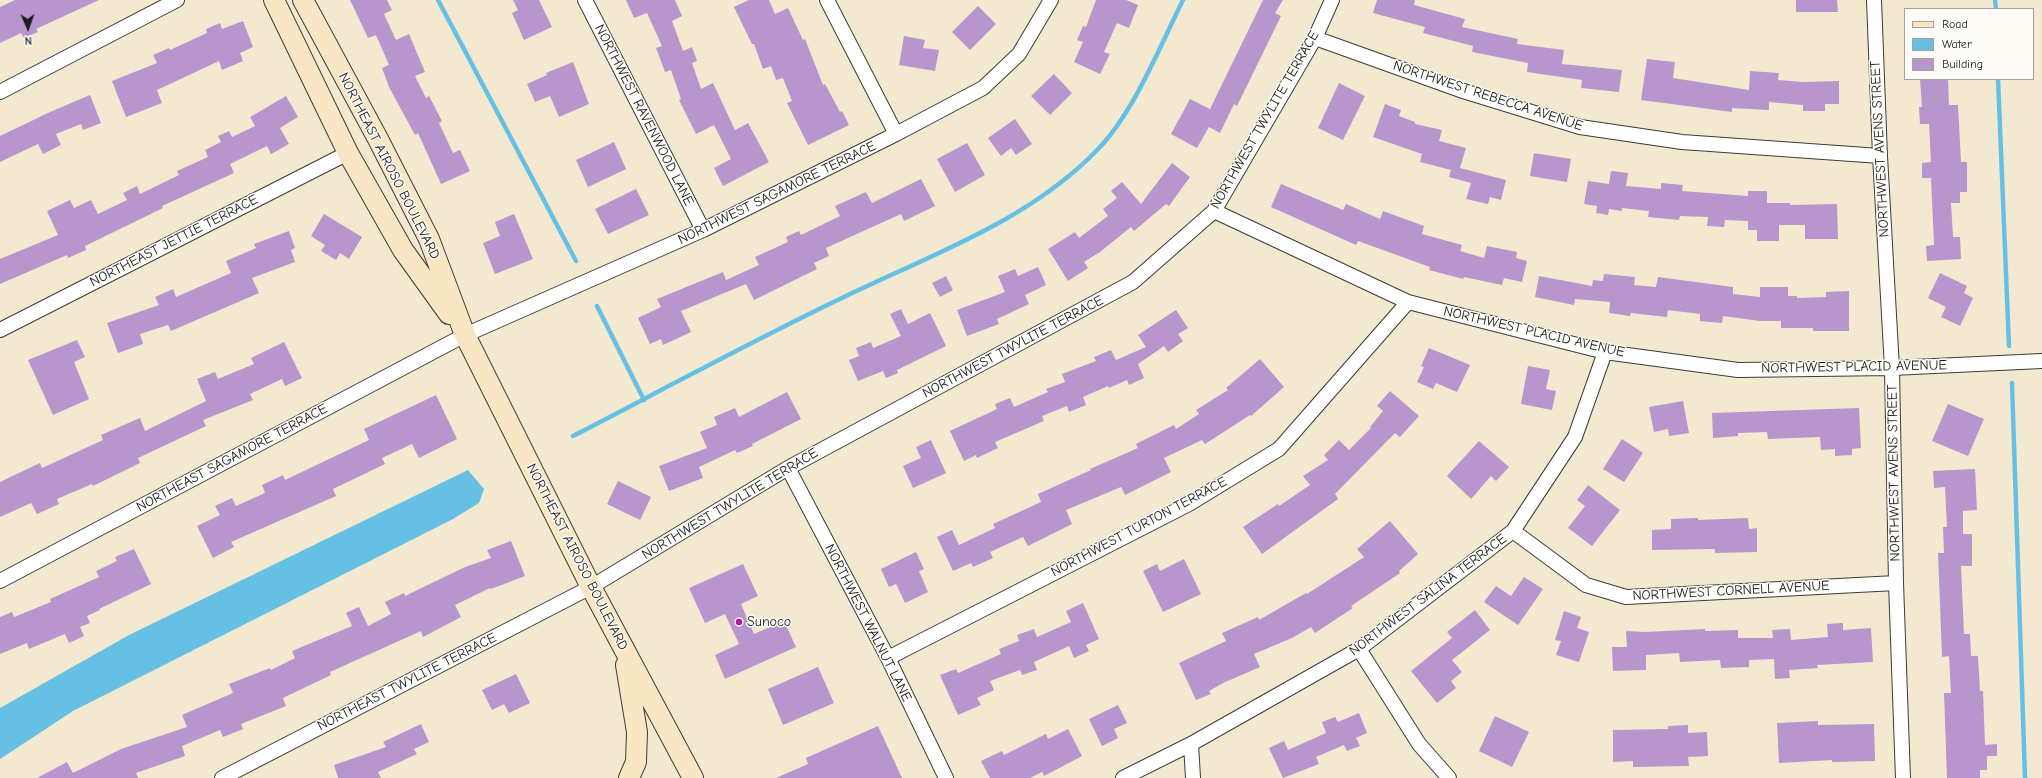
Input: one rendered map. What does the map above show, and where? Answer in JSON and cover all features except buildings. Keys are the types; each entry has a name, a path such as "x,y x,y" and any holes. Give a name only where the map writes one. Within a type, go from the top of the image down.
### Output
{"main road":[{"name":"NORTHEAST AIROSO BOULEVARD","path":"274,0 348,153 403,250 465,335"},
{"name":"NORTHEAST AIROSO BOULEVARD","path":"303,0 378,139 429,239 465,335 591,587 693,778"},
{"path":"624,649 637,732 636,762 628,778"}],"street":[{"path":"0,92 178,0"},
{"name":"NORTHWEST RAVENWOOD LANE","path":"585,0 703,230"},
{"path":"827,0 896,134"},
{"name":"NORTHWEST SAGAMORE TERRACE","path":"465,335 703,230 896,134 983,88 1018,54 1051,0"},
{"name":"NORTHWEST TWYLITE TERRACE","path":"591,587 788,468 1133,282 1214,211 1315,38 1332,0"},
{"name":"NORTHWEST AVENS STREET","path":"1874,0 1880,156 1892,368 1896,583 1903,778"},
{"name":"NORTHWEST REBECCA AVENUE","path":"1315,38 1460,90 1580,127 1682,142 1880,156"},
{"name":"NORTHEAST JETTIE TERRACE","path":"0,330 348,153"},
{"name":"NORTHWEST PLACID AVENUE","path":"1214,211 1408,302 1605,352 1738,370 1892,368 2042,361"},
{"name":"NORTHWEST TURTON TERRACE","path":"888,658 1189,504 1279,449 1408,302"},
{"name":"NORTHEAST SAGAMORE TERRACE","path":"0,581 465,335"},
{"name":"NORTHWEST SALINA TERRACE","path":"1123,778 1191,744 1359,649 1513,531 1575,437 1605,352"},
{"name":"NORTHWEST WALNUT LANE","path":"788,468 888,658 946,778"},
{"name":"NORTHWEST CORNELL AVENUE","path":"1513,531 1586,585 1626,597 1896,583"},
{"name":"NORTHEAST TWYLITE TERRACE","path":"222,778 591,587"},
{"path":"1359,649 1419,744 1449,778"},
{"path":"1191,744 1193,778"}],"water":[{"path":"468,470 484,489 479,503 453,519 73,711 0,759 0,708 129,635"}],"waterway":[{"path":"438,0 576,261"},
{"path":"573,436 743,347 980,233 1043,196 1072,173 1099,148 1112,133 1124,116 1146,78 1183,0"},
{"path":"1995,0 1996,8"},
{"path":"1998,80 2009,346"},
{"path":"597,306 644,400"},
{"path":"2012,383 2025,778"}],"place":[{"name":"Sunoco","path":"739,622"}]}
